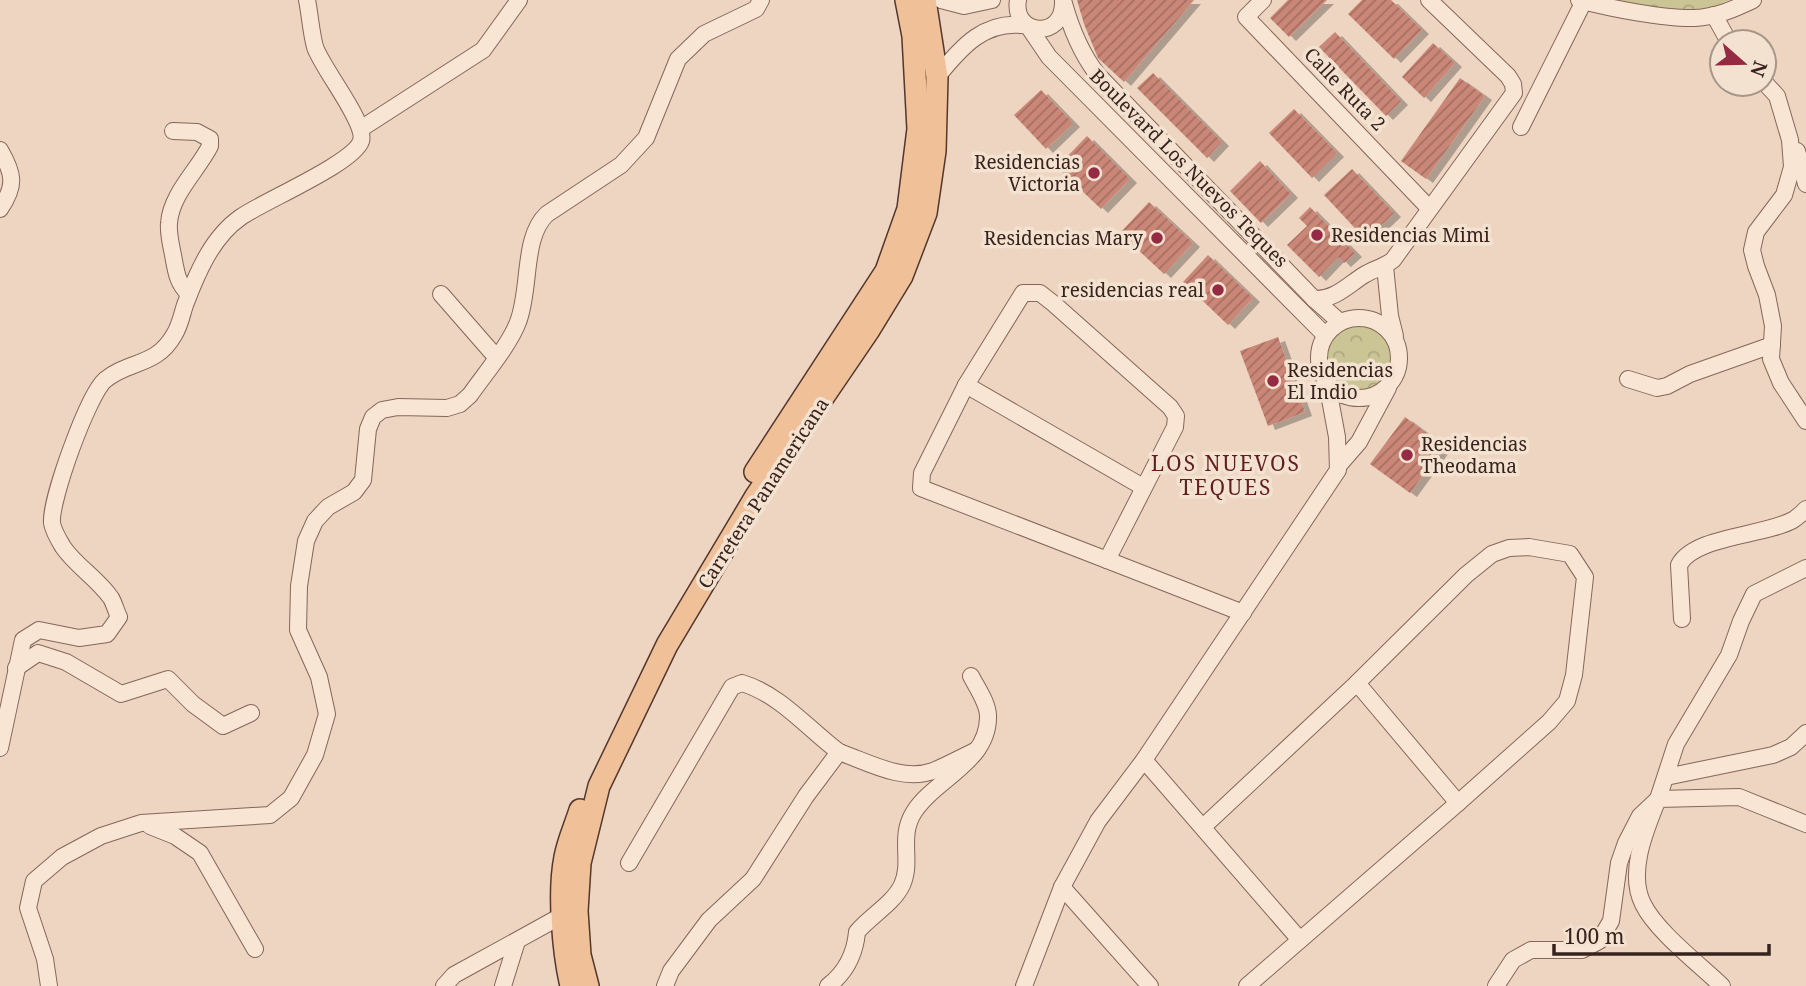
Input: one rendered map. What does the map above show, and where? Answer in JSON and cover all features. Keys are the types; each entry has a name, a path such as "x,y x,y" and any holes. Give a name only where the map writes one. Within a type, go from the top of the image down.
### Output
{"main road":[{"name":"Carretera Panamericana","path":"571,986 566,965 563,915 565,858 589,782 655,639 745,488 886,271 908,209 918,129 913,36 906,0"},
{"name":"Carretera Panamericana","path":"588,986 580,955 577,911 580,863 599,786 667,645 756,496 869,330 902,276 926,214 935,151 937,77 925,0"}],"street":[{"path":"0,748 23,640 39,630 79,638 107,634 119,617 111,598 64,548 52,524 59,488 87,407 104,381 125,369 157,357 175,335 189,294 210,248 240,218 330,168 358,146 362,138 362,128 333,82 316,47 307,0"},
{"path":"362,128 483,50 519,0"},
{"path":"49,986 45,958 28,908 34,881 62,857 101,836 141,823 270,815 291,798 315,755 327,714 319,677 298,630 299,586 306,541 315,521 328,507 354,492 363,480 368,429 373,417 382,410 398,407 447,408 460,404 470,395 517,326 525,301 533,233 539,221 621,165 646,138 678,59 704,34 757,9 761,0"},
{"path":"941,0 964,6 992,0"},
{"name":"Boulevard Los Nuevos Teques","path":"1018,0 1019,14 1049,57 1325,335"},
{"name":"Calle Ruta 2","path":"1263,0 1246,17 1429,208"},
{"path":"1314,299 1322,299 1343,291 1367,273 1389,263 1514,93 1508,76 1429,0"},
{"path":"1521,127 1582,1 1693,18 1714,15 1753,0"},
{"path":"937,77 960,50 981,32 1000,25 1036,29 1051,27 1061,16 1063,1"},
{"name":"Boulevard Los Nuevos Teques","path":"1063,1 1077,40 1097,74 1314,299 1340,322"},
{"path":"1714,15 1721,28"},
{"path":"1049,57 1048,47 1058,34 1069,34 1077,40"},
{"path":"1778,98 1790,140 1792,167 1784,195 1756,232 1752,250 1767,295 1773,326 1771,359 1781,383 1806,421"},
{"path":"173,131 197,132 210,139 210,146 182,190 168,224 176,274 180,286 189,294"},
{"path":"1790,140 1799,155 1806,184"},
{"path":"0,150 13,181 10,194 0,209"},
{"path":"1024,986 1062,887 1098,821 1144,760 1339,465 1359,442 1396,375 1399,350 1390,316 1389,263"},
{"path":"441,293 496,357"},
{"path":"1107,560 1175,427 1176,416 1170,407 1040,293 1023,293 966,385 922,473 921,488 1243,613"},
{"path":"1339,465 1327,383 1319,361 1325,335 1340,322 1364,317 1387,328 1395,338 1399,350"},
{"path":"1628,379 1657,388 1667,386 1690,373 1772,345"},
{"path":"1327,383 1353,398 1371,397 1390,383"},
{"path":"966,385 1143,487"},
{"path":"1682,619 1679,565 1683,558 1707,545 1794,520 1806,509"},
{"path":"1202,827 1357,683 1466,575 1492,554 1509,548 1529,547 1570,554 1585,577 1574,674 1567,701 1549,722 1247,986"},
{"path":"1722,986 1655,922 1642,903 1638,874 1640,853 1676,744 1729,656 1754,594 1806,568"},
{"path":"16,668 38,653 66,662 121,694 168,679 193,704 223,726 251,713"},
{"path":"828,986 840,977 848,964 858,932 864,923 892,899 901,886 907,869 905,837 915,811 977,750 988,715 971,676"},
{"path":"629,863 732,687 743,683 786,706 800,721 839,752 899,774 917,775 931,772 977,750"},
{"path":"1357,683 1458,803"},
{"path":"1666,777 1773,755 1791,747 1806,733"},
{"path":"665,986 671,971 698,934 723,906 753,879 806,796 839,752"},
{"path":"1144,760 1300,940"},
{"path":"1496,986 1513,960 1531,950 1583,950 1599,941 1611,921 1619,863 1626,843 1640,816 1658,799 1739,797 1806,824"},
{"path":"141,823 175,835 200,853 254,949"},
{"path":"1062,887 1150,986"},
{"path":"444,986 454,975 563,915"},
{"path":"503,986 517,942"}],"green space":[{"path":"1601,0 1730,0 1697,13"},
{"path":"1363,320 1375,324 1389,334 1398,357 1394,377 1382,391 1367,398 1351,397 1336,391 1325,380 1321,364 1325,344 1340,322"}],"building":[{"path":"1077,0 1194,0 1124,82 1098,58"},
{"path":"1288,0 1327,0 1289,37 1270,18"},
{"path":"1362,0 1391,0 1422,30 1394,59 1348,14"},
{"path":"1335,32 1401,101 1386,116 1319,47"},
{"path":"1433,43 1455,63 1424,98 1402,77"},
{"path":"1153,73 1222,142 1207,158 1137,88"},
{"path":"1460,78 1485,96 1426,179 1401,161"},
{"path":"1041,90 1073,123 1046,149 1014,115"},
{"path":"1294,109 1337,153 1312,178 1269,133"},
{"name":"Residencias Victoria","path":"1087,136 1130,179 1101,209 1057,167"},
{"path":"1260,161 1291,194 1261,223 1230,191"},
{"path":"1352,169 1394,213 1366,240 1324,195"},
{"name":"Residencias Mary","path":"1149,202 1193,243 1164,274 1120,233"},
{"name":"Residencias Mimi","path":"1310,207 1355,253 1344,263 1338,257 1319,277 1287,245 1307,226 1299,218"},
{"name":"residencias real","path":"1208,255 1253,298 1228,325 1183,282"},
{"name":"Residencias El Indio","path":"1278,337 1305,412 1268,426 1240,351"},
{"name":"Residencias Theodama","path":"1405,417 1444,446 1410,493 1370,464"}],"place":[{"name":"Residencias Victoria","path":"1094,173"},
{"name":"Residencias Mimi","path":"1317,235"},
{"name":"Residencias Mary","path":"1157,238"},
{"name":"residencias real","path":"1218,290"},
{"name":"Residencias El Indio","path":"1273,381"},
{"name":"Residencias Theodama","path":"1407,455"}],"district":[{"name":"LOS NUEVOS TEQUES","path":"1226,475"}]}
